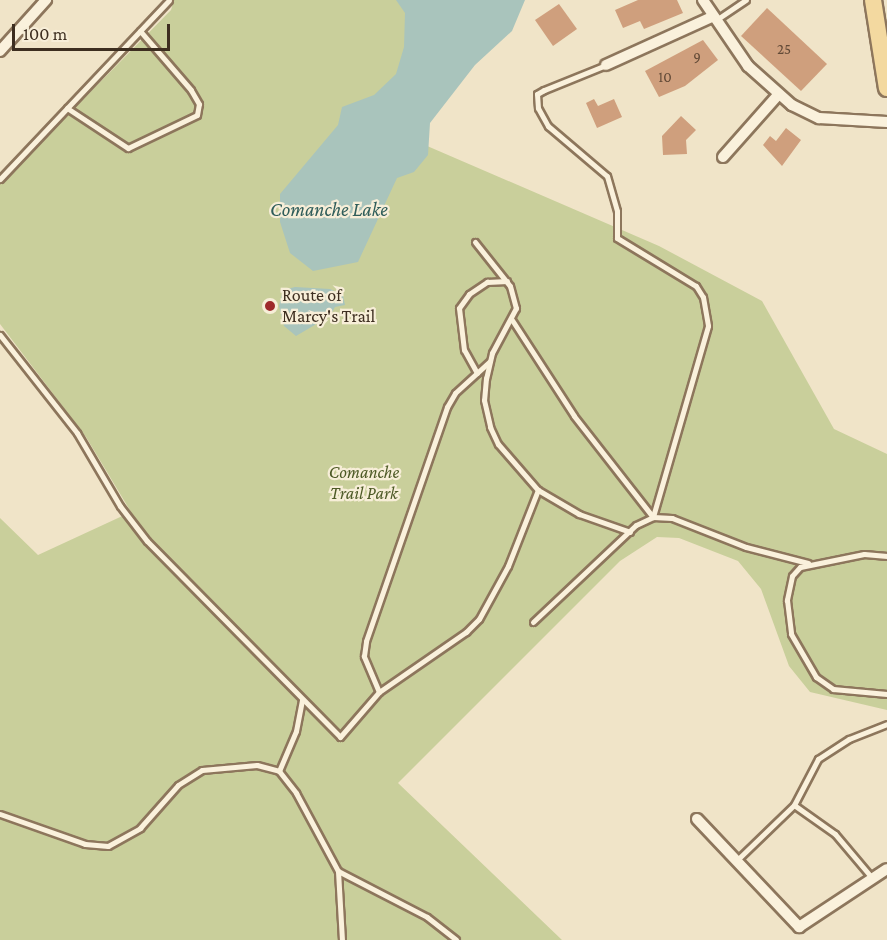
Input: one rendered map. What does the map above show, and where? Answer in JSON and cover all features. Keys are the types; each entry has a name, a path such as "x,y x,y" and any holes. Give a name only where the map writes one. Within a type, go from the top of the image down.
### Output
{"main road":[{"path":"873,0 887,88"}],"street":[{"path":"0,51 46,0"},
{"path":"703,0 713,19 748,66 778,95 819,118 887,122"},
{"path":"606,65 713,19"},
{"path":"723,157 778,95"},
{"path":"697,819 799,927 887,869"}],"lane":[{"path":"0,179 169,0"},
{"path":"713,19 746,0"},
{"path":"67,108 128,148 197,114 200,104 191,90 140,31"},
{"path":"606,65 537,94 538,108 548,126 607,176 617,211 617,238 696,285 708,318 688,405 660,484 653,517"},
{"path":"379,692 364,656 366,641 447,407 490,361 513,320 515,297 507,281 475,242"},
{"path":"477,373 464,350 459,308 469,294 487,282 507,281"},
{"path":"513,320 574,416 653,517"},
{"path":"0,335 77,434 120,506 147,541 340,737 379,692 479,619 508,566 538,490"},
{"path":"490,361 484,400 490,427 498,444 538,490 579,514 630,531"},
{"path":"533,622 630,531 653,517 672,518 746,547 808,563 864,554 887,556"},
{"path":"808,563 792,576 787,600 791,634 802,661 833,689 887,694"},
{"path":"279,771 296,731 302,700"},
{"path":"736,861 794,805 818,759 849,739 887,724"},
{"path":"0,814 85,844 108,846 140,828 178,785 202,770 229,764 279,771 312,821 338,871 342,940"},
{"path":"794,805 834,834 873,879"},
{"path":"338,871 427,917 456,940"}],"green space":[{"name":"Comanche Trail Park","path":"174,0 414,0 404,136 659,246 762,301 834,429 887,454 887,710 810,692 789,666 761,589 738,561 679,538 657,537 620,561 398,783 562,940 0,940 0,518 38,555 131,512 86,437 0,324 0,184 171,10"}],"water":[{"name":"Comanche Lake","path":"396,0 525,0 512,31 475,65 430,123 428,155 414,172 397,178 358,262 313,271 290,253 280,222 280,194 338,125 342,107 374,95 396,74 404,47 405,13"},
{"path":"295,287 330,289 343,295 345,305 335,307 330,316 296,336 284,326 279,306 283,290"}],"building":[{"path":"638,0 677,0 683,13 644,29 640,21 623,28 615,10"},
{"path":"559,4 577,29 553,46 535,20"},
{"path":"767,8 827,64 801,91 741,36"},
{"path":"703,40 718,60 685,86 659,97 645,71"},
{"path":"594,99 598,106 614,99 622,117 597,128 586,103"},
{"path":"681,116 696,130 686,140 687,154 663,155 662,136"},
{"path":"786,128 801,140 782,166 763,145 770,136 776,141"}],"place":[{"name":"Route of Marcy's Trail","path":"270,306"}]}
